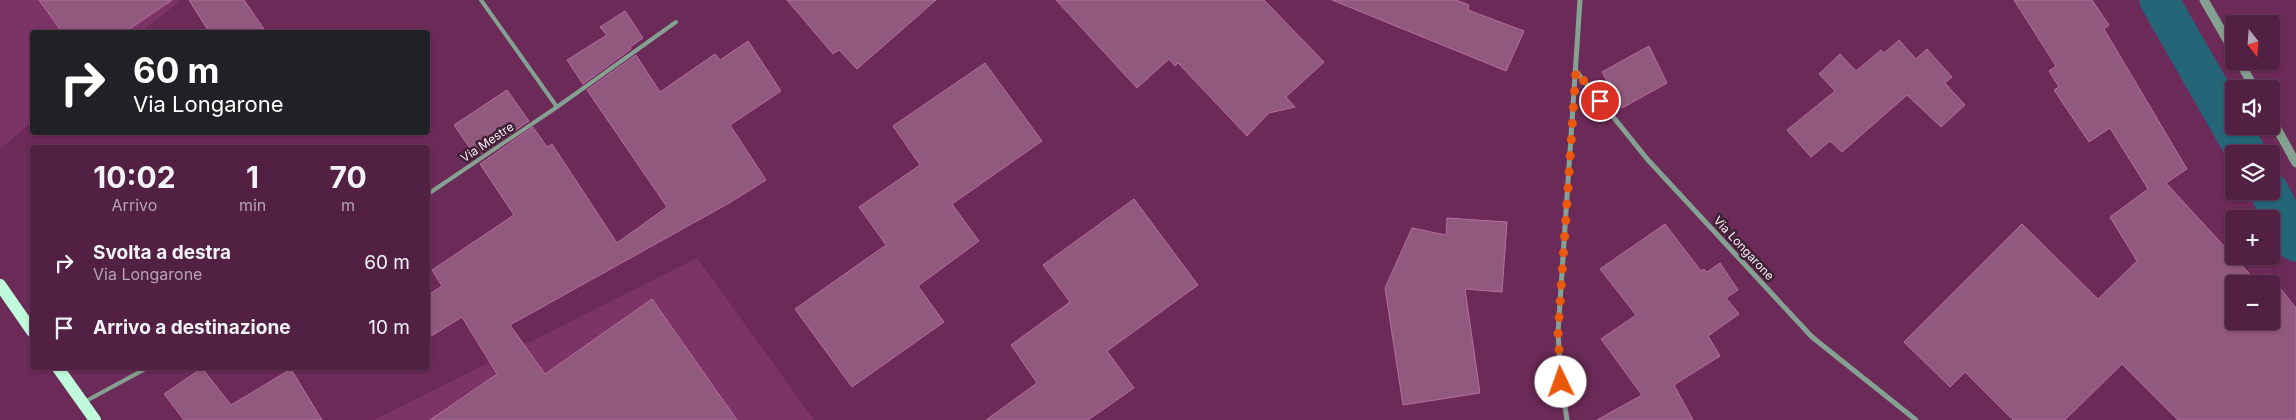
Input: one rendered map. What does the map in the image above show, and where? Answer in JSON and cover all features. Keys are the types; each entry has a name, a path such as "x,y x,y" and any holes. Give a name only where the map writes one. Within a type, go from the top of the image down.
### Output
{"main road":[{"path":"0,285 30,328"},
{"path":"59,370 95,420"}],"street":[{"path":"1567,420 1561,382 1558,333 1580,0"},
{"path":"2204,0 2225,36"},
{"name":"Via Longarone","path":"1576,71 1648,160 1812,336 1916,420"},
{"path":"2280,134 2296,163"}],"lane":[{"path":"481,0 557,107"},
{"name":"Via Mestre","path":"430,193 557,107 676,22"},
{"path":"83,403 143,370"}],"shaded area":[{"path":"0,0 180,1 144,30 30,30 30,124 0,149"},
{"path":"697,258 814,420 374,420"}],"building":[{"path":"39,0 172,0 128,30 61,30"},
{"path":"189,0 244,0 265,30 208,30"},
{"path":"787,0 936,0 857,69 839,50 833,54"},
{"path":"1056,0 1264,0 1324,62 1286,97 1295,107 1269,113 1247,136 1178,63 1175,66 1169,59 1137,88"},
{"path":"1332,0 1456,0 1469,5 1468,10 1524,31 1506,71"},
{"path":"2014,0 2092,0 2109,25 2104,29 2187,169 2166,183 2225,247 2225,265 2241,265 2251,275 2225,275 2225,330 2280,330 2280,288 2296,308 2296,420 2178,420 2122,364 2065,420 2013,420 1965,372 1950,387 1904,342 2022,224 2098,299 2137,261 2110,217 2148,189 2110,128 2089,142 2054,90 2059,87 2049,71 2056,66"},
{"path":"625,11 643,38 583,84 567,60 607,35 600,27"},
{"path":"1899,40 1916,59 1927,49 1952,77 1945,83 1965,105 1941,127 1907,95 1842,152 1830,141 1811,157 1787,130 1835,91 1819,74 1840,54 1856,71 1881,50 1884,53"},
{"path":"748,41 781,91 730,125 766,180 731,202 510,325 545,374 652,299 737,420 430,420 497,374 462,317 430,337 430,294 442,286 432,270 514,215 480,164 533,127 547,147 552,144 617,243 667,207 587,90 636,55 660,92 715,54 720,60"},
{"path":"1649,46 1667,83 1622,108 1602,72"},
{"path":"985,63 1042,141 952,204 979,241 918,286 944,322 852,387 795,309 886,245 859,207 920,165 893,126"},
{"path":"507,90 529,121 476,157 454,125"},
{"path":"1134,199 1198,285 1107,351 1134,388 1088,420 986,420 1037,383 1011,345 1070,302 1043,265"},
{"path":"1447,218 1507,222 1502,292 1465,289 1480,393 1403,405 1385,288 1412,228 1446,235"},
{"path":"1665,224 1701,271 1704,269 1707,272 1720,263 1738,290 1726,298 1739,314 1708,336 1720,356 1674,385 1693,420 1597,420 1642,395 1601,339 1636,315 1600,269"},
{"path":"199,370 204,370 231,405 292,370 322,420 184,420 164,394"}],"waterway":[{"path":"2159,0 2242,145"},
{"path":"2274,200 2296,242"}],"route":[{"path":"1561,382 1558,333 1576,71 1600,101"}]}
